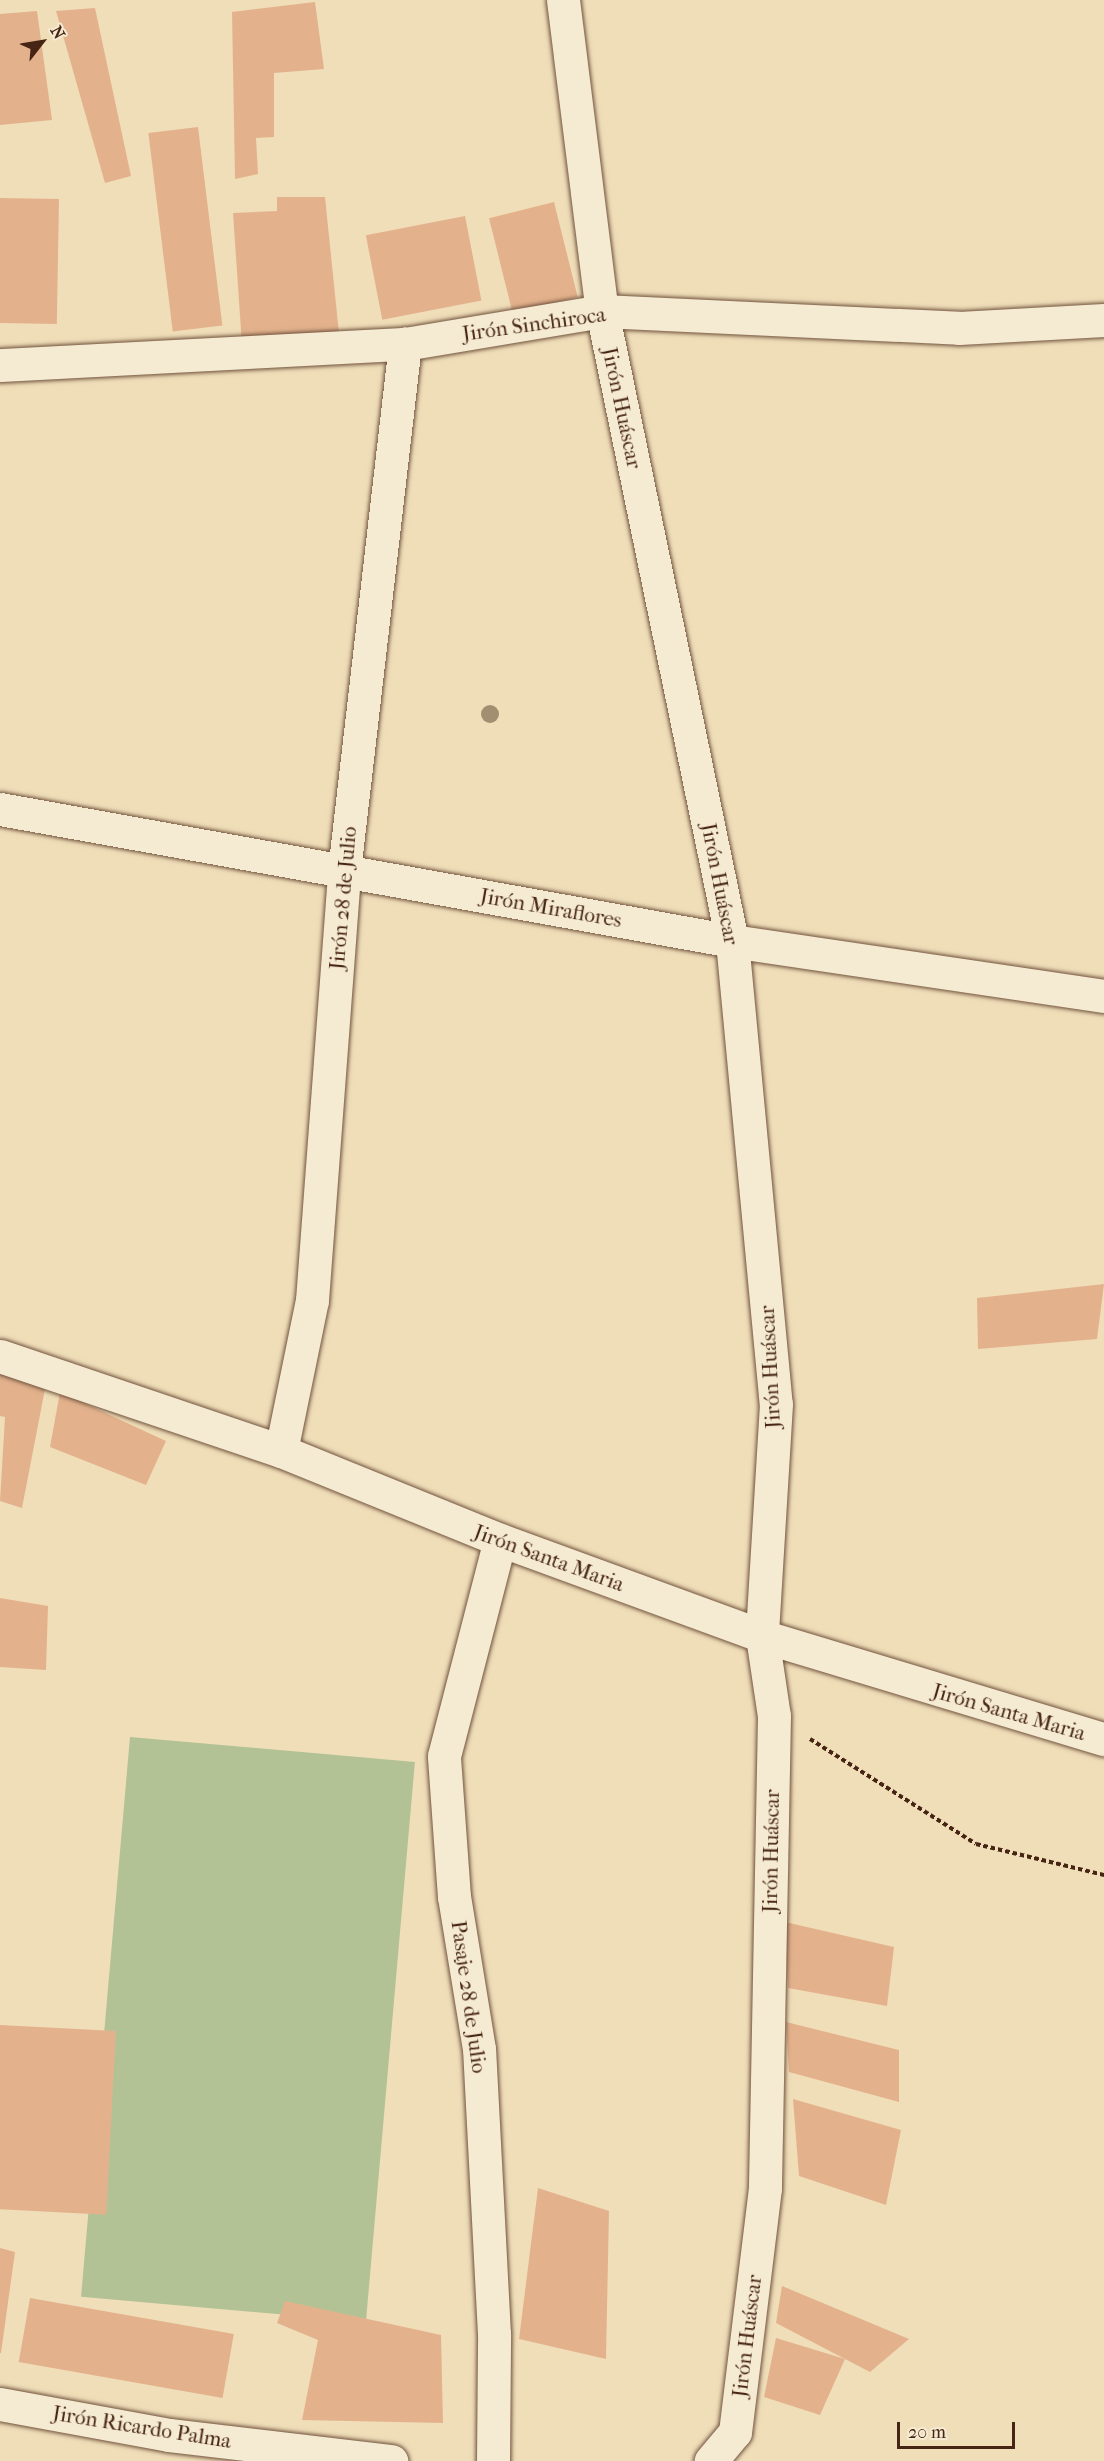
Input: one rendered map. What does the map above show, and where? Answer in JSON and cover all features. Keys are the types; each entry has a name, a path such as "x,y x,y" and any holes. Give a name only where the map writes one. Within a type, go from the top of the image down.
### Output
{"street":[{"name":"Jirón Huáscar","path":"563,0 602,311 732,941 776,1404 762,1636 774,1716 765,2188 735,2432 711,2461"},
{"name":"Jirón Sinchiroca","path":"0,365 405,344 602,311 959,328 1104,320"},
{"name":"Jirón 28 de Julio","path":"280,1451 312,1300 344,870 405,344"},
{"name":"Jirón Miraflores","path":"0,809 732,941 1104,996"},
{"name":"Jirón Santa Maria","path":"0,1356 280,1451 500,1540 762,1636 1104,1739"},
{"name":"Pasaje 28 de Julio","path":"493,2461 494,2334 479,2049 454,1897 444,1756 500,1540"},
{"name":"Jirón Ricardo Palma","path":"0,2404 171,2448 391,2461"}],"path":[{"path":"774,1716 976,1844 1104,1875"}],"green space":[{"path":"130,1737 415,1762 366,2322 81,2297"}],"building":[{"path":"315,2 324,69 274,73 274,137 256,138 258,174 235,179 232,12"},
{"path":"95,8 131,176 105,183 56,11"},
{"path":"37,11 52,120 0,125 0,14"},
{"path":"198,127 222,326 173,332 148,133"},
{"path":"277,197 325,197 340,343 242,345 233,213 277,211"},
{"path":"0,198 59,199 57,324 0,323"},
{"path":"554,202 578,297 513,313 489,218"},
{"path":"465,216 481,300 382,320 366,235"},
{"path":"1104,1284 1097,1339 978,1349 977,1298"},
{"path":"0,1374 45,1389 22,1508 0,1501 5,1417 0,1416"},
{"path":"60,1392 166,1441 146,1485 50,1447"},
{"path":"0,1598 48,1606 46,1670 0,1667"},
{"path":"785,1922 894,1947 887,2006 788,1988"},
{"path":"786,2022 899,2050 899,2102 789,2072"},
{"path":"0,2025 116,2031 106,2215 0,2209"},
{"path":"793,2099 901,2130 886,2205 799,2176"},
{"path":"538,2188 609,2211 606,2359 519,2339"},
{"path":"0,2248 15,2252 1,2353 0,2353"},
{"path":"782,2286 909,2339 870,2372 776,2323"},
{"path":"30,2298 234,2334 223,2398 19,2362"},
{"path":"285,2301 441,2335 443,2423 302,2420 318,2340 277,2323"},
{"path":"776,2338 845,2359 820,2415 764,2397"}]}
